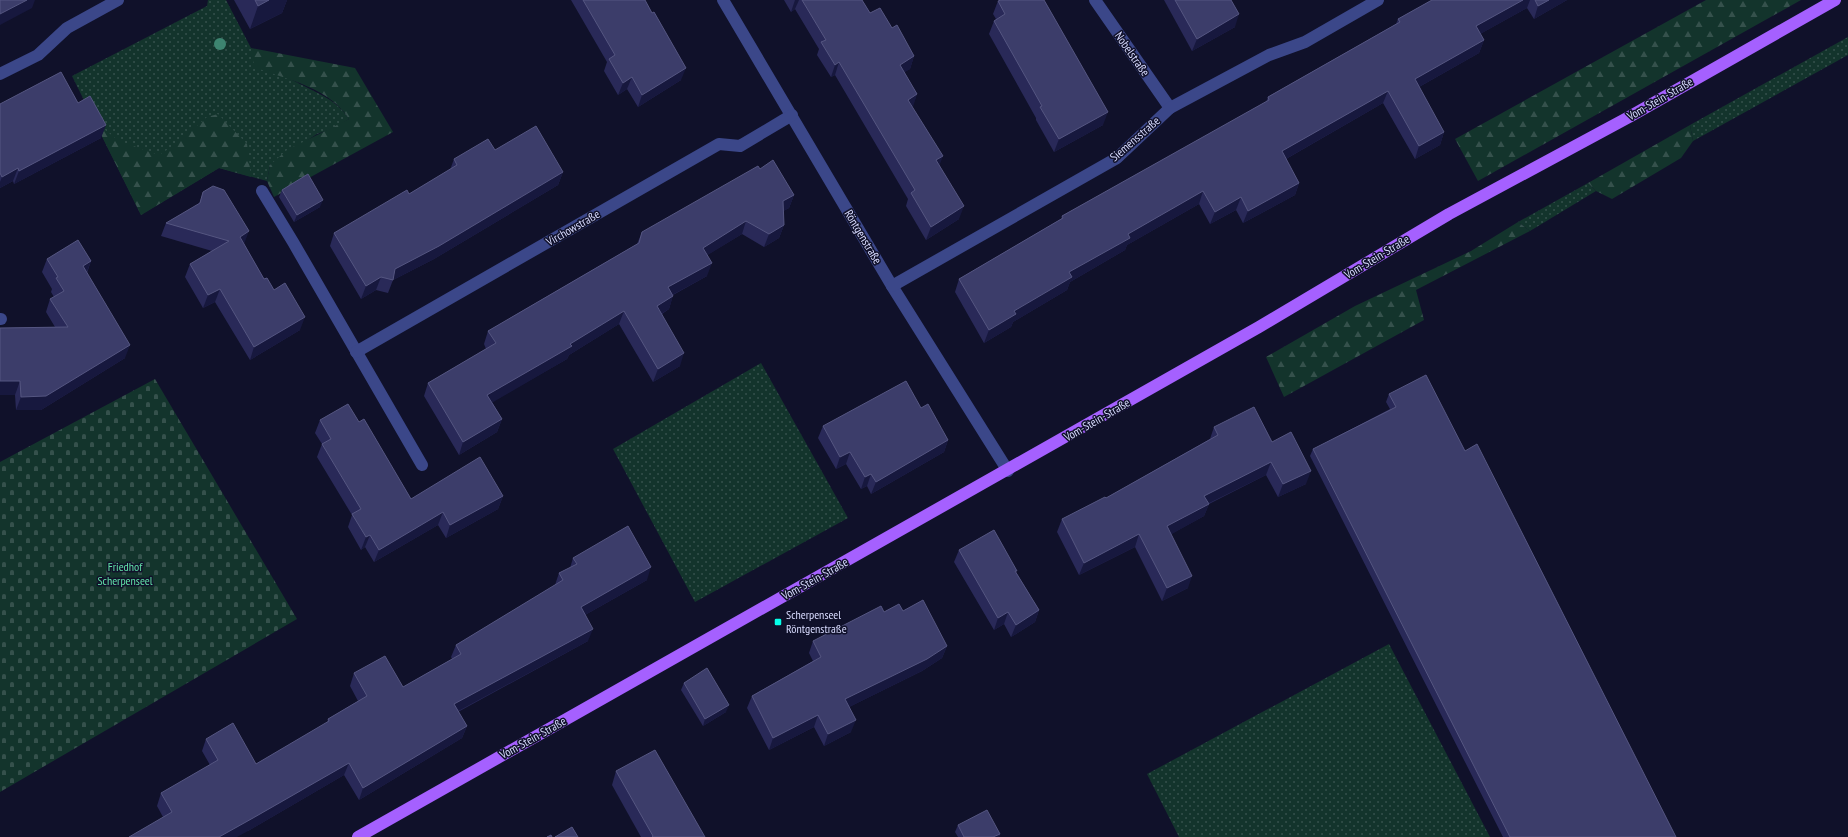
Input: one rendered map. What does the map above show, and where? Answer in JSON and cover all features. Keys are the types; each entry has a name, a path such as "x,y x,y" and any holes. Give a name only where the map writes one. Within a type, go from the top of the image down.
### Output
{"main road":[{"name":"Vom-Stein-Straße","path":"358,837 1260,327 1449,214 1629,117 1835,0"}],"street":[{"path":"0,74 38,55 67,28 118,0"},
{"name":"Röntgenstraße","path":"723,0 892,286 1008,470"},
{"name":"Nobelstraße","path":"1096,0 1170,108"},
{"name":"Siemensstraße","path":"892,286 1117,158 1170,108 1269,55 1305,42 1378,0"},
{"name":"Virchowstraße","path":"356,352 719,144 740,146 792,115"},
{"path":"262,191 422,465"}],"green space":[{"path":"208,0 226,0 251,48 251,56 281,74 327,98 339,107 349,119 334,128 317,134 270,165 267,181 219,168 141,215 72,76 207,6"},
{"path":"1706,0 1801,0 1478,181 1455,139"},
{"path":"1848,37 1848,55 1693,141 1690,125"},
{"path":"251,48 355,68 393,132 274,197 267,181 270,165 287,150 349,119 331,100 320,93 307,86 256,68 251,56"},
{"path":"218,114 247,144 251,177 219,168 141,215 95,122 119,141 159,155 176,144 207,117"},
{"path":"1690,125 1693,141 1681,158 1612,199 1596,191 1588,183"},
{"path":"1588,183 1596,191 1530,231 1518,222"},
{"path":"1518,222 1530,231 1416,290 1424,320 1284,397 1266,357 1355,306 1471,251"},
{"path":"761,363 848,518 695,602 613,449"},
{"name":"Friedhof Scherpenseel","path":"155,379 297,619 0,792 0,462"},
{"path":"1389,644 1490,837 1179,837 1147,774"}],"building":[{"path":"0,0 27,0 0,14"},
{"path":"255,0 269,0 258,6"},
{"path":"583,0 645,0 652,13 654,12 686,68 642,95 632,77 623,83 609,59 615,55"},
{"path":"802,0 862,0 870,13 880,8 892,28 897,25 914,56 900,65 917,94 908,100 943,156 936,160 964,206 931,227 911,193 915,190 839,62 835,65 821,42 826,40"},
{"path":"1044,0 1108,112 1059,139 1040,107 1042,106 994,21 1005,14 998,1"},
{"path":"1175,0 1231,0 1239,14 1197,39"},
{"path":"1432,0 1523,0 1476,26 1484,40 1415,79 1444,132 1419,146 1388,91 1282,151 1299,183 1248,211 1241,197 1215,212 1203,191 1128,234 1130,238 1069,272 1072,277 1014,311 1016,314 989,330 959,279 1063,218 1062,216 1269,100 1268,97 1400,22 1398,19"},
{"path":"1535,0 1549,0 1538,6"},
{"path":"61,72 78,103 90,96 106,125 19,171 18,168 2,177 0,173 0,104"},
{"path":"536,126 563,172 439,246 395,269 393,280 381,277 366,286 334,233 407,190 409,194 457,165 454,159 488,139 495,150"},
{"path":"773,160 794,195 783,201 784,225 769,234 746,221 703,248 712,263 668,287 673,296 657,306 684,353 658,369 624,311 570,344 572,346 487,395 502,419 463,442 428,383 496,343 488,331 639,243 642,232 758,166 760,169"},
{"path":"308,174 323,200 297,215 282,190"},
{"path":"213,186 224,190 249,231 240,237 264,279 267,278 274,290 285,283 305,317 254,347 220,289 208,295 190,264 229,241 166,223 200,203 203,192"},
{"path":"78,240 91,261 83,266 130,345 46,396 21,397 20,381 0,381 0,328 68,327 50,299 64,291 56,278 58,277 47,259"},
{"path":"1426,375 1465,451 1477,444 1676,837 1510,837 1313,449 1396,407 1389,394"},
{"path":"906,381 921,408 928,404 948,440 876,482 871,474 865,477 850,452 840,457 823,426"},
{"path":"348,404 359,422 364,419 411,499 480,457 503,496 450,525 443,512 379,550 370,535 366,537 352,514 361,509 322,444 331,439 320,420"},
{"path":"1254,407 1272,442 1291,432 1311,471 1283,484 1271,462 1204,496 1209,504 1167,526 1192,576 1167,588 1139,534 1084,563 1062,519 1105,497 1106,498 1218,435 1214,427"},
{"path":"628,526 651,567 581,607 593,629 454,704 467,726 363,788 349,763 219,837 129,837 172,812 161,793 218,760 206,739 233,723 256,764 329,721 328,719 367,696 354,673 385,656 403,687 461,654 456,645 563,580 559,573 577,564 573,558"},
{"path":"994,530 1017,571 1015,571 1039,610 1016,625 1008,612 998,618 959,550"},
{"path":"923,600 947,646 927,659 845,699 856,720 828,734 818,715 773,738 752,696 821,657 813,641 881,606 884,612 899,604 903,611"},
{"path":"707,668 729,705 705,719 684,683"},
{"path":"655,750 705,837 652,837 653,836 616,771"},
{"path":"987,810 1000,834 993,837 964,837 958,825"},
{"path":"572,827 578,837 555,837"}],"place":[{"name":"Scherpenseel Röntgenstraße","path":"778,622"}]}
